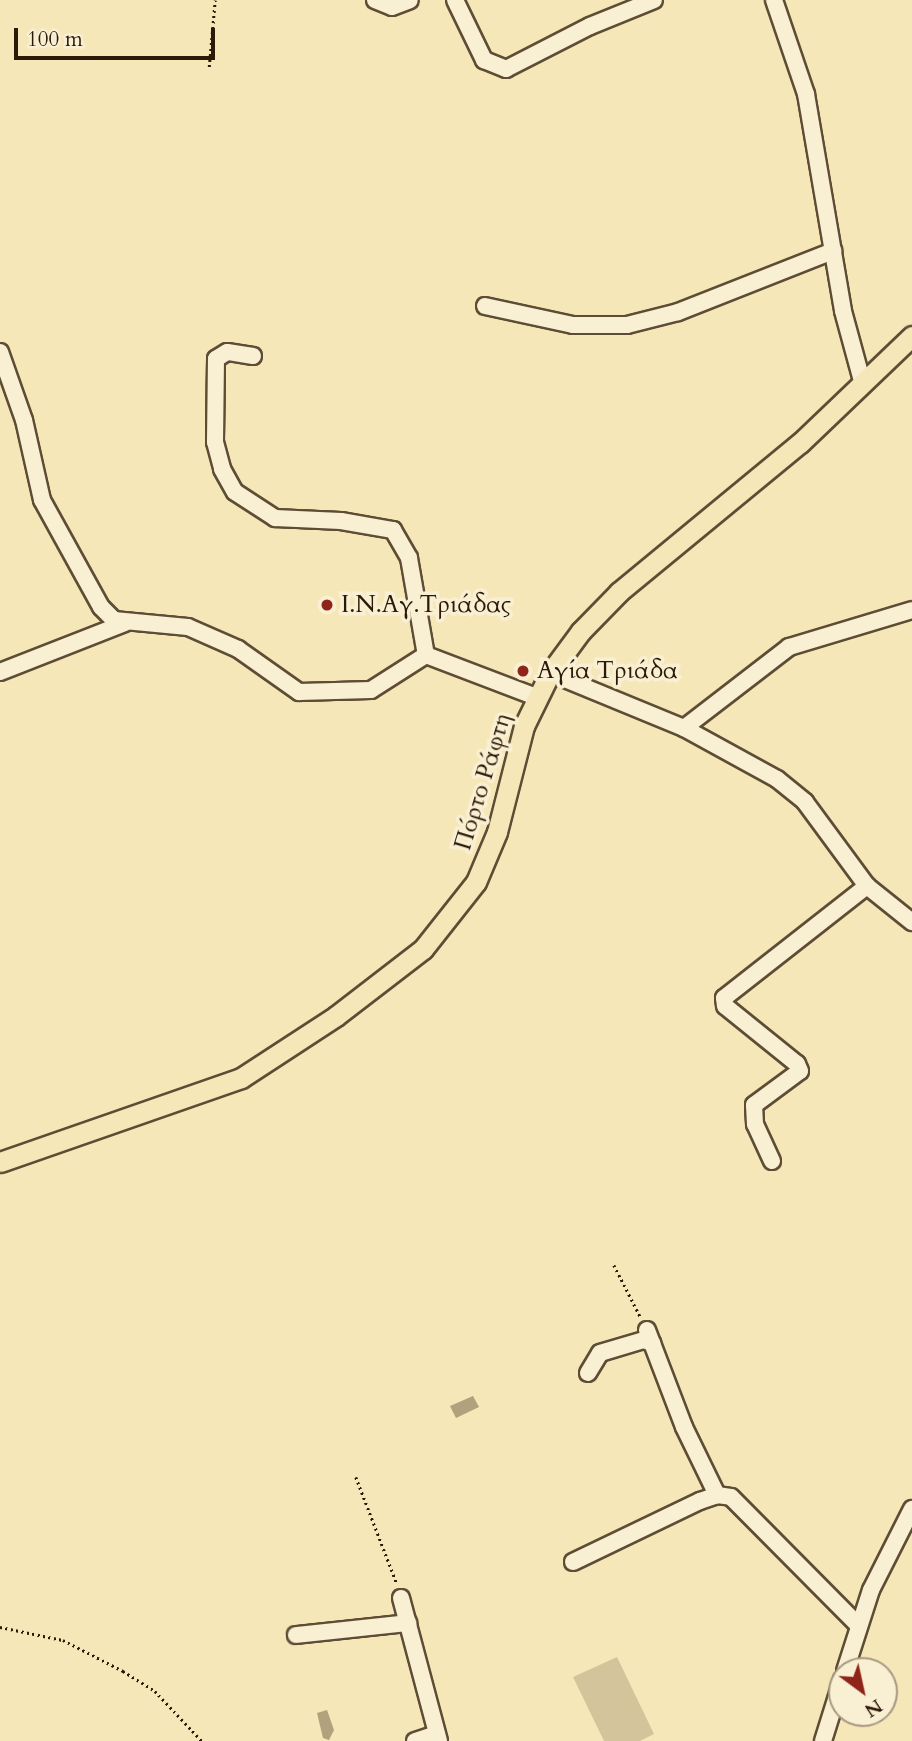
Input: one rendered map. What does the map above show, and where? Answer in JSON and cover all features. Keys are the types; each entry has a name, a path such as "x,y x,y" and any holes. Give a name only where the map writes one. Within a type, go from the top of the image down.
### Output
{"main road":[{"name":"Πόρτο Ράφτη","path":"0,1162 241,1079 336,1016 423,949 461,906 488,857 536,697 580,631 619,592 800,443 912,336"}],"street":[{"path":"375,0 392,6 411,0"},
{"path":"455,0 484,60 506,69 590,26 654,0"},
{"path":"774,0 806,94 843,311 862,381"},
{"path":"485,306 573,325 627,325 678,312 833,251"},
{"path":"0,352 24,420 42,500 101,607 114,620 125,623 188,626 238,649 299,692 371,690 425,655"},
{"path":"253,356 227,352 216,359 214,369 215,442 222,468 235,492 275,518 341,521 393,530 409,558 425,655"},
{"path":"684,728 789,647 912,610"},
{"path":"0,672 125,623"},
{"path":"425,655 536,697"},
{"path":"550,673 684,728 776,779 805,802 867,886 912,922"},
{"path":"772,1161 755,1124 754,1105 800,1071 797,1064 725,1006 724,998 867,886"},
{"path":"588,1373 600,1353 650,1337 684,1427 718,1495"},
{"path":"573,1562 718,1495 732,1497 857,1624"},
{"path":"849,1657 857,1624 912,1509"},
{"path":"401,1598 438,1737 415,1741"},
{"path":"296,1635 408,1623"}],"path":[{"path":"209,67 215,0"},
{"path":"614,1265 650,1337"},
{"path":"356,1477 401,1598"},
{"path":"0,1627 63,1640 123,1671 155,1692 202,1741"}],"shaded area":[{"path":"473,1396 479,1407 456,1418 450,1406"},
{"path":"617,1657 654,1734 640,1741 604,1741 573,1677"},
{"path":"327,1710 334,1730 329,1740 323,1738 317,1713"}],"place":[{"name":"Ι.Ν.Αγ.Τριάδας","path":"327,605"},
{"name":"Αγία Τριάδα","path":"523,671"}]}
